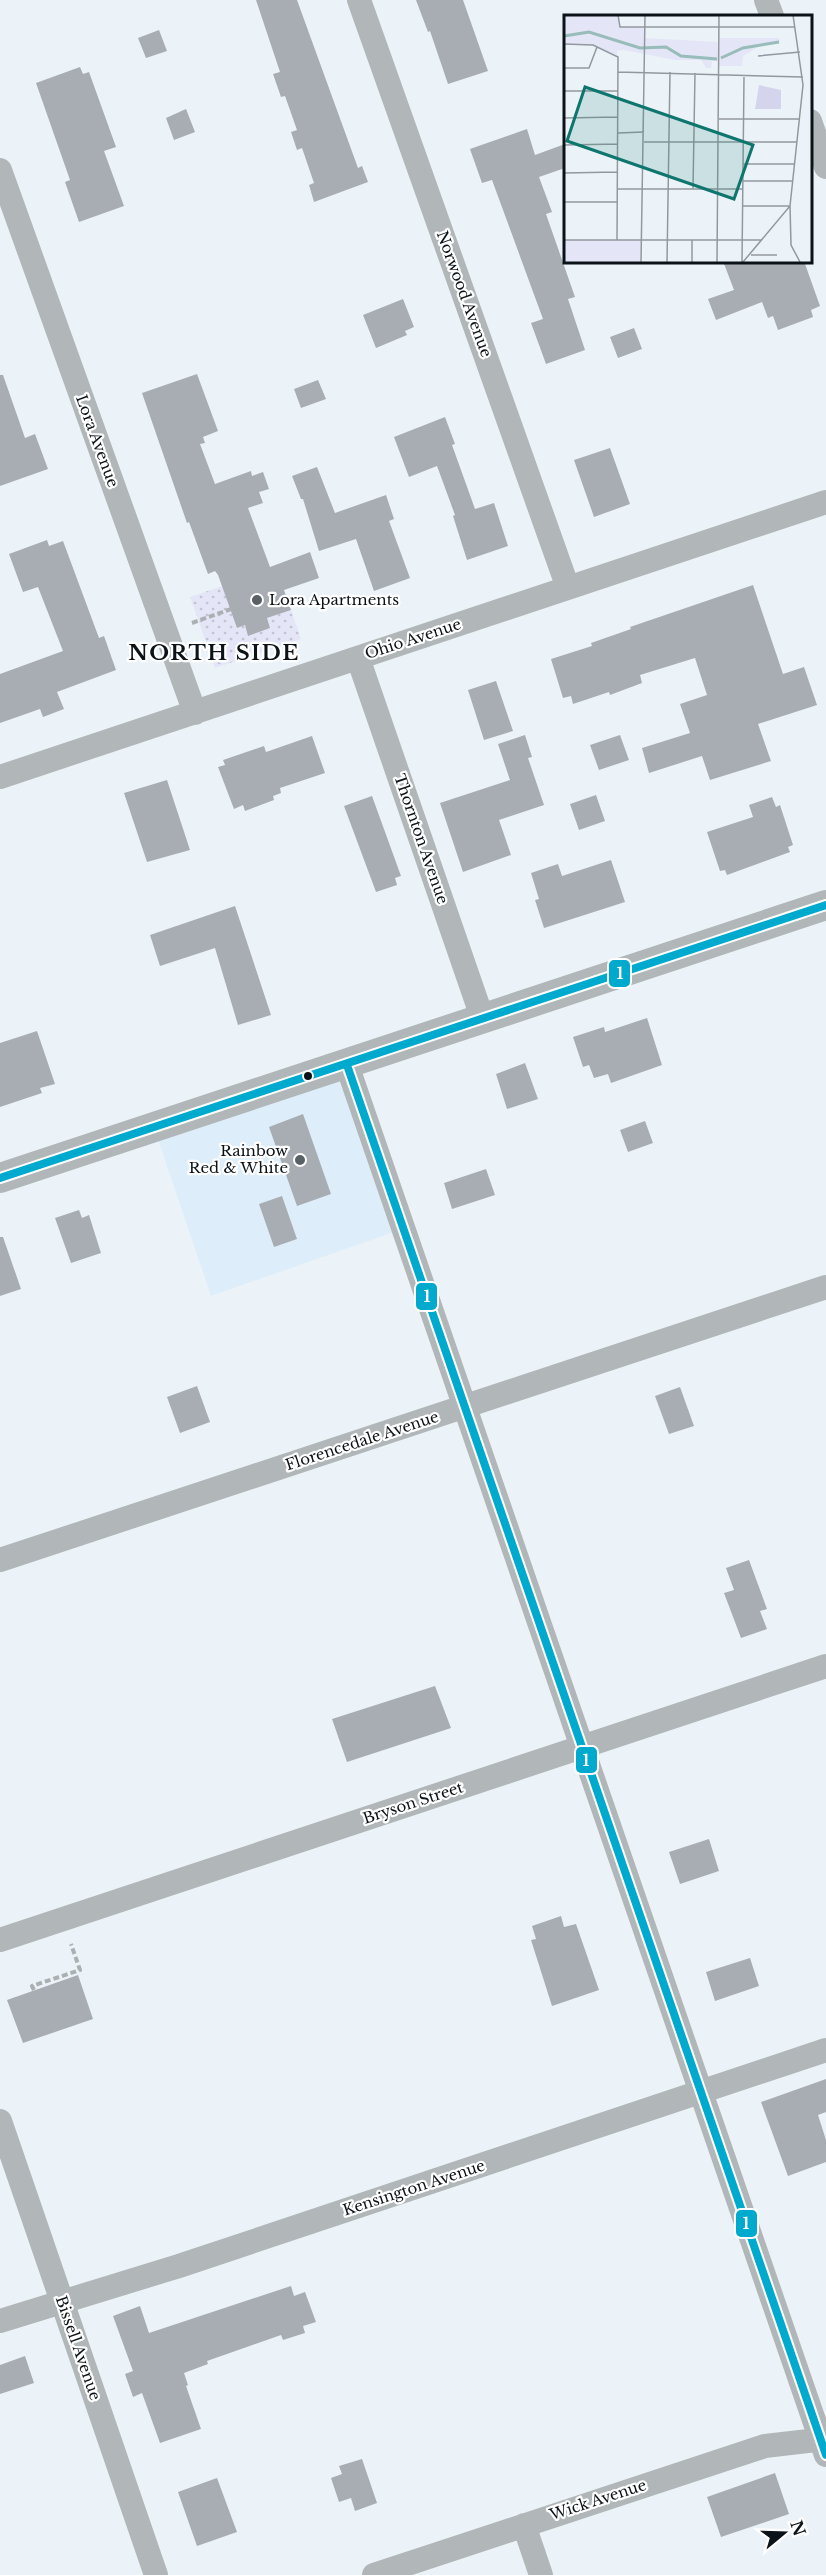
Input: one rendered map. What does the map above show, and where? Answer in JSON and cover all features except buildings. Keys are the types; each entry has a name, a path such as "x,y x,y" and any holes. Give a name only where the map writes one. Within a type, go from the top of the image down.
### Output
{"street":[{"name":"Norwood Avenue","path":"359,0 568,588"},
{"path":"766,0 772,15"},
{"path":"811,124 826,167"},
{"name":"Lora Avenue","path":"0,170 195,713"},
{"name":"Ohio Avenue","path":"0,777 826,501"},
{"name":"Thornton Avenue","path":"358,658 483,1020"},
{"path":"0,1178 826,905"},
{"path":"347,1065 824,2444"},
{"name":"Florencedale Avenue","path":"0,1560 826,1287"},
{"name":"Bryson Street","path":"0,1940 826,1666"},
{"name":"Kensington Avenue","path":"0,2321 826,2050"},
{"name":"Bissell Avenue","path":"0,2121 156,2575"},
{"name":"Wick Avenue","path":"374,2575 765,2446 824,2444"},
{"path":"524,2525 541,2575"}],"path":[{"path":"192,623 231,609"},
{"path":"34,1990 32,1986 80,1970 71,1944"}],"shaded area":[{"path":"222,586 237,628 245,625 248,635 270,628 267,618 291,610 301,639 215,668 190,597"},
{"path":"347,1065 403,1229 211,1296 154,1128"}],"transit line":[{"name":"1","path":"0,1178 826,905"},
{"name":"1","path":"347,1065 826,2455"}],"place":[{"name":"Lora Apartments","path":"257,600"},
{"name":"Rainbow Red & White","path":"300,1160"}],"district":[{"name":"NORTH SIDE","path":"214,653"}]}
